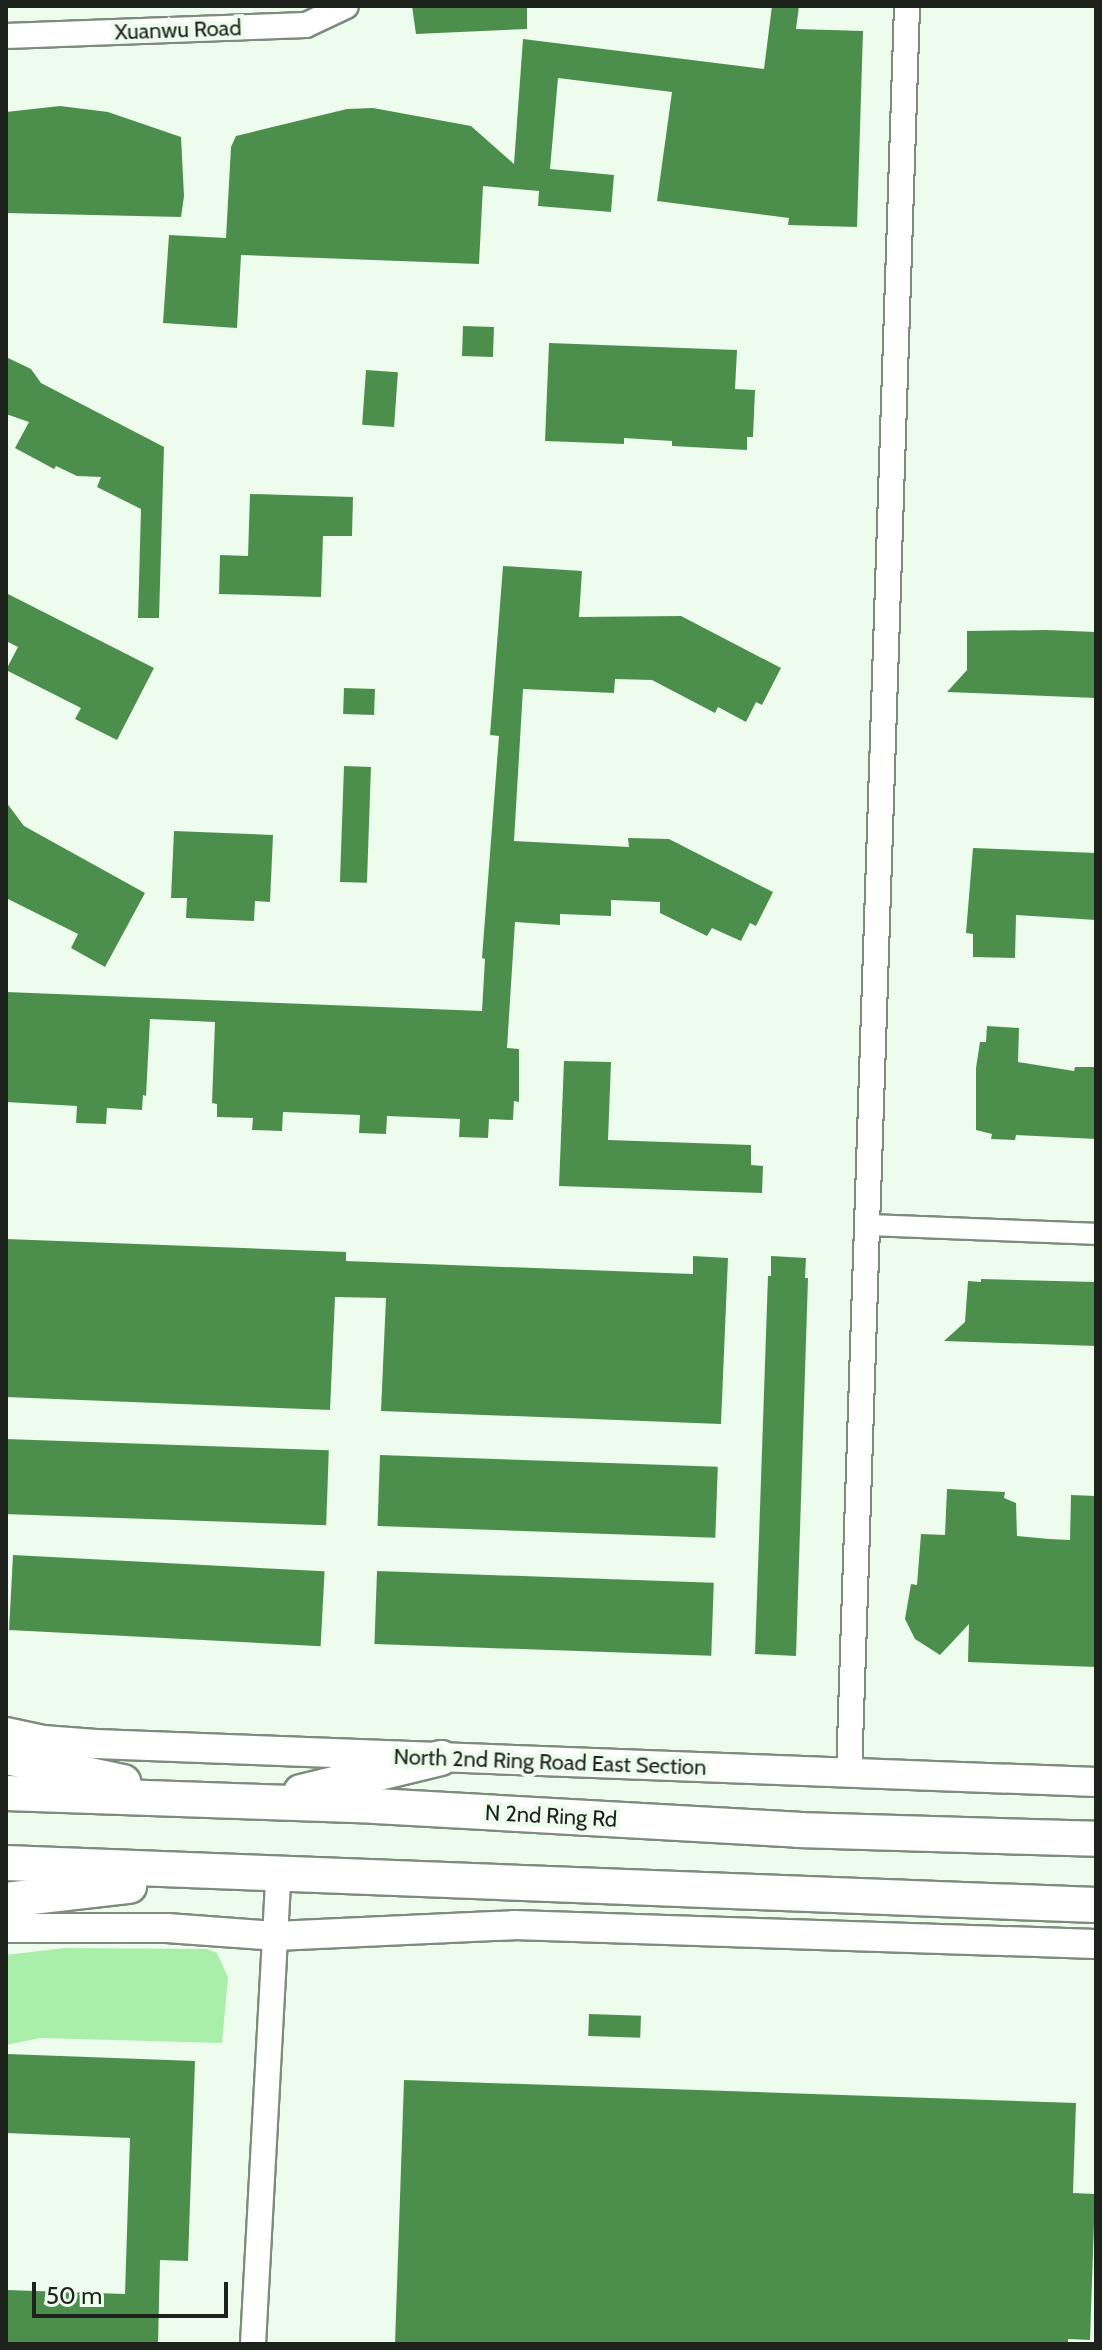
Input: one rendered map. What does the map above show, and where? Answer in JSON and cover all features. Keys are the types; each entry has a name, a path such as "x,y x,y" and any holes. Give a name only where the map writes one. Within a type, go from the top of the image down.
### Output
{"highway":[{"path":"6,1757 210,1801"},
{"path":"256,1803 441,1758"},
{"name":"N 2nd Ring Rd","path":"6,1793 798,1830 1096,1839"},
{"path":"6,1863 1096,1905"},
{"path":"6,1900 244,1874"}],"main road":[{"name":"North 2nd Ring Road East Section","path":"6,1732 43,1740 96,1744 1096,1782"},
{"path":"6,1928 167,1928 275,1936 514,1925 1096,1944"}],"street":[{"name":"Xuanwu Road","path":"6,36 306,25 346,6"},
{"path":"849,1774 907,6"},
{"path":"866,1225 1096,1234"},
{"path":"253,2344 278,1875"}],"green space":[{"path":"65,1948 207,1949 217,1953 228,1977 222,2043 40,2038 6,2045 6,1955"}],"building":[{"path":"412,6 527,6 527,29 416,34"},
{"path":"772,6 799,6 796,29 863,31 857,227 788,225 789,218 657,201 672,92 558,78 550,169 614,175 611,212 538,206 539,191 483,186 479,264 241,255 237,328 163,323 169,235 226,238 231,147 236,136 347,109 373,108 471,126 514,164 523,39 764,69"},
{"path":"60,106 108,112 181,137 184,196 181,217 6,213 6,112"},
{"path":"463,326 494,327 493,357 462,356"},
{"path":"549,343 737,350 735,389 755,390 753,437 747,437 747,450 672,446 672,441 624,438 624,444 545,441"},
{"path":"6,357 31,369 41,383 164,447 159,618 138,618 141,509 97,487 101,477 77,476 56,466 54,469 15,448 29,422 6,414"},
{"path":"366,370 398,372 394,427 362,425"},
{"path":"250,494 353,497 352,536 323,536 321,597 219,594 220,555 248,556"},
{"path":"503,566 582,571 579,617 681,616 781,668 762,705 756,702 746,722 718,707 715,713 652,680 615,679 614,693 523,689 514,841 629,847 628,838 669,839 773,892 756,926 750,923 741,941 712,928 707,936 660,913 660,902 611,900 611,916 560,914 560,925 515,922 507,1048 519,1049 519,1102 514,1101 513,1120 489,1119 488,1138 459,1137 460,1119 387,1116 386,1134 359,1133 360,1115 283,1112 282,1131 252,1130 253,1118 217,1117 217,1104 212,1103 215,1022 150,1019 146,1096 143,1095 142,1110 107,1108 106,1124 76,1123 77,1106 6,1102 6,992 482,1011 485,959 482,958 499,736 490,735"},
{"path":"6,593 154,668 117,740 75,719 81,708 6,670 18,647 6,641"},
{"path":"967,631 1096,632 1096,698 947,692 967,670"},
{"path":"344,688 375,689 374,715 343,714"},
{"path":"344,766 371,767 367,883 340,882"},
{"path":"6,802 24,826 145,893 105,967 71,948 78,934 6,898"},
{"path":"174,831 273,835 270,902 255,901 254,921 186,918 187,898 171,898"},
{"path":"973,848 1096,853 1096,920 1016,915 1015,958 973,957 973,934 966,933"},
{"path":"987,1026 1019,1028 1018,1062 1074,1071 1075,1067 1096,1067 1096,1139 1016,1135 1015,1140 991,1139 992,1134 976,1130 976,1068 980,1042 986,1042"},
{"path":"564,1061 611,1062 608,1140 751,1145 751,1165 763,1166 762,1193 559,1186"},
{"path":"6,1239 346,1252 346,1261 693,1274 693,1256 728,1258 721,1424 381,1411 386,1298 335,1297 330,1410 6,1397"},
{"path":"771,1256 806,1258 805,1278 808,1278 796,1656 755,1654"},
{"path":"981,1279 1096,1282 1096,1346 944,1341 965,1322 968,1281 981,1282"},
{"path":"6,1439 329,1450 326,1525 6,1514"},
{"path":"380,1455 718,1467 715,1538 378,1526"},
{"path":"947,1489 1005,1492 1004,1498 1016,1503 1017,1536 1070,1540 1071,1495 1096,1496 1096,1667 968,1662 969,1624 940,1655 915,1639 905,1619 911,1584 917,1585 921,1534 945,1535"},
{"path":"13,1555 325,1571 321,1646 9,1630"},
{"path":"377,1571 714,1583 711,1656 374,1644"},
{"path":"589,2014 641,2016 640,2038 588,2036"},
{"path":"7,2054 195,2061 188,2261 160,2260 158,2344 6,2344 6,2290 125,2294 130,2138 6,2133"},
{"path":"404,2080 1076,2103 1073,2193 1095,2194 1090,2340 1068,2339 1068,2344 395,2344"}]}
